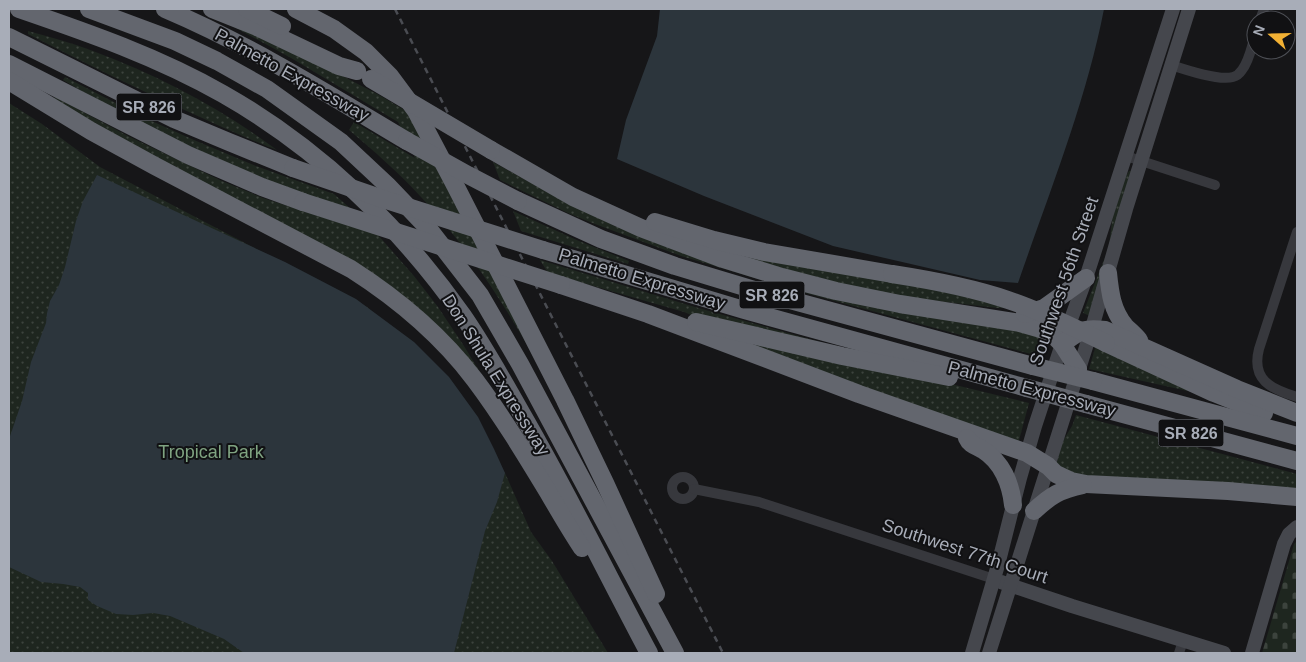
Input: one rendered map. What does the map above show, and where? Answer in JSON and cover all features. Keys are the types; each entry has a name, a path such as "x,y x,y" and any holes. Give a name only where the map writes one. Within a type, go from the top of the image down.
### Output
{"highway":[{"name":"Don Shula Expressway","path":"19,9 145,55 224,94 285,134 362,197 376,211 412,250 441,286 476,335 558,477 649,653"},
{"name":"Don Shula Expressway","path":"89,9 175,41 217,61 267,89 341,142 365,163 428,228 480,295 520,364 675,653"},
{"name":"Palmetto Expressway","path":"165,9 230,39 269,60 468,175 518,201 601,239 675,266 768,294 1297,436"},
{"path":"212,9 257,27 339,66 364,75"},
{"path":"247,9 341,59 364,75 573,197 640,228 696,250 753,269 811,285 864,297 1041,329 1054,336 1062,344 1078,369"},
{"path":"296,9 334,29 366,52 390,76 416,111 460,193 606,483 660,604 660,623"},
{"name":"Palmetto Expressway","path":"9,37 174,119 293,168 386,200 543,250 744,310 1297,461"},
{"path":"9,64 188,155 262,187 648,314 796,371 1027,452 1064,478 1086,484 1228,491 1297,497"},
{"path":"9,80 92,131 154,166 344,265 379,287 410,311 451,351 475,380 582,547 606,571"},
{"path":"551,183 577,191 648,220 714,240 788,256 947,283 999,297 1045,314 1214,393 1297,425"},
{"path":"1108,273 1110,294 1117,316 1144,347"},
{"path":"992,319 1025,314 1044,308 1086,278"},
{"path":"648,314 675,316 842,356 973,382 1002,382"},
{"path":"1062,344 1080,331 1092,328 1105,330 1237,389 1297,412"},
{"path":"963,431 969,443 982,450 997,462 1007,480 1013,505"},
{"path":"1034,511 1047,498 1060,491 1086,484"}],"main road":[{"name":"Southwest 56th Street","path":"972,653 994,579 1027,452 1062,344 1086,278 1173,9"},
{"name":"Southwest 56th Street","path":"989,653 1092,328 1123,218 1189,9"},
{"path":"1157,61 1171,65"},
{"path":"1252,653 1284,544 1289,534 1297,528"},
{"name":"Southwest 77th Court","path":"994,579 1181,647 1224,653"}],"street":[{"path":"1171,65 1210,76 1226,78 1236,76 1241,72 1247,60"},
{"path":"1126,156 1215,185"},
{"path":"1297,232 1259,349 1257,364 1259,373 1264,381 1275,390 1297,397"},
{"name":"Southwest 77th Court","path":"694,489 767,505 994,579"}],"green space":[{"path":"214,16 331,70 413,115 535,359 497,295 438,215 404,179 349,130 354,122 415,158 398,122 291,58"},
{"path":"28,31 93,51 166,82 234,120 277,150 135,87 28,34"},
{"path":"65,77 145,118 194,140 256,166 334,194 352,210 286,188 191,147 95,99 63,80"},
{"path":"55,97 130,137 222,181 263,198 378,235 438,307 483,377 440,333 171,167 53,99"},
{"name":"Tropical Park","path":"9,103 42,124 100,167 367,307 505,473 531,532 552,561 608,653 9,653"},
{"path":"493,162 617,227 622,225 676,248 1021,329 1049,341 1042,357 809,294 681,256 570,214 500,180"},
{"path":"1129,171 1132,171 1090,316 1083,313 1109,247 1113,211"},
{"path":"513,211 629,261 628,264 521,231"},
{"path":"712,244 891,280 1014,308 997,308 912,298 828,281 742,257"},
{"path":"540,260 695,307 838,347 696,317 548,273"},
{"path":"736,337 1029,403 1018,444 786,361"},
{"path":"1096,345 1201,394 1089,369"},
{"path":"1076,415 1297,474 1297,493 1073,475 1056,466 1061,444 1072,426"},
{"path":"1297,541 1297,653 1262,653 1294,544"}],"shaded area":[{"path":"660,9 1104,9 1077,113 1018,283 980,280 833,246 704,196 617,159 626,120 657,36"},
{"name":"Tropical Park","path":"97,175 285,262 356,299 414,342 449,377 478,417 505,473 497,502 485,531 454,653 244,653 224,639 170,616 153,613 116,614 88,600 88,593 80,587 41,582 9,567 9,439 22,401 31,362 46,323 50,301 59,285 65,267 76,221 83,201"}],"railway":[{"path":"395,9 723,653"}]}
